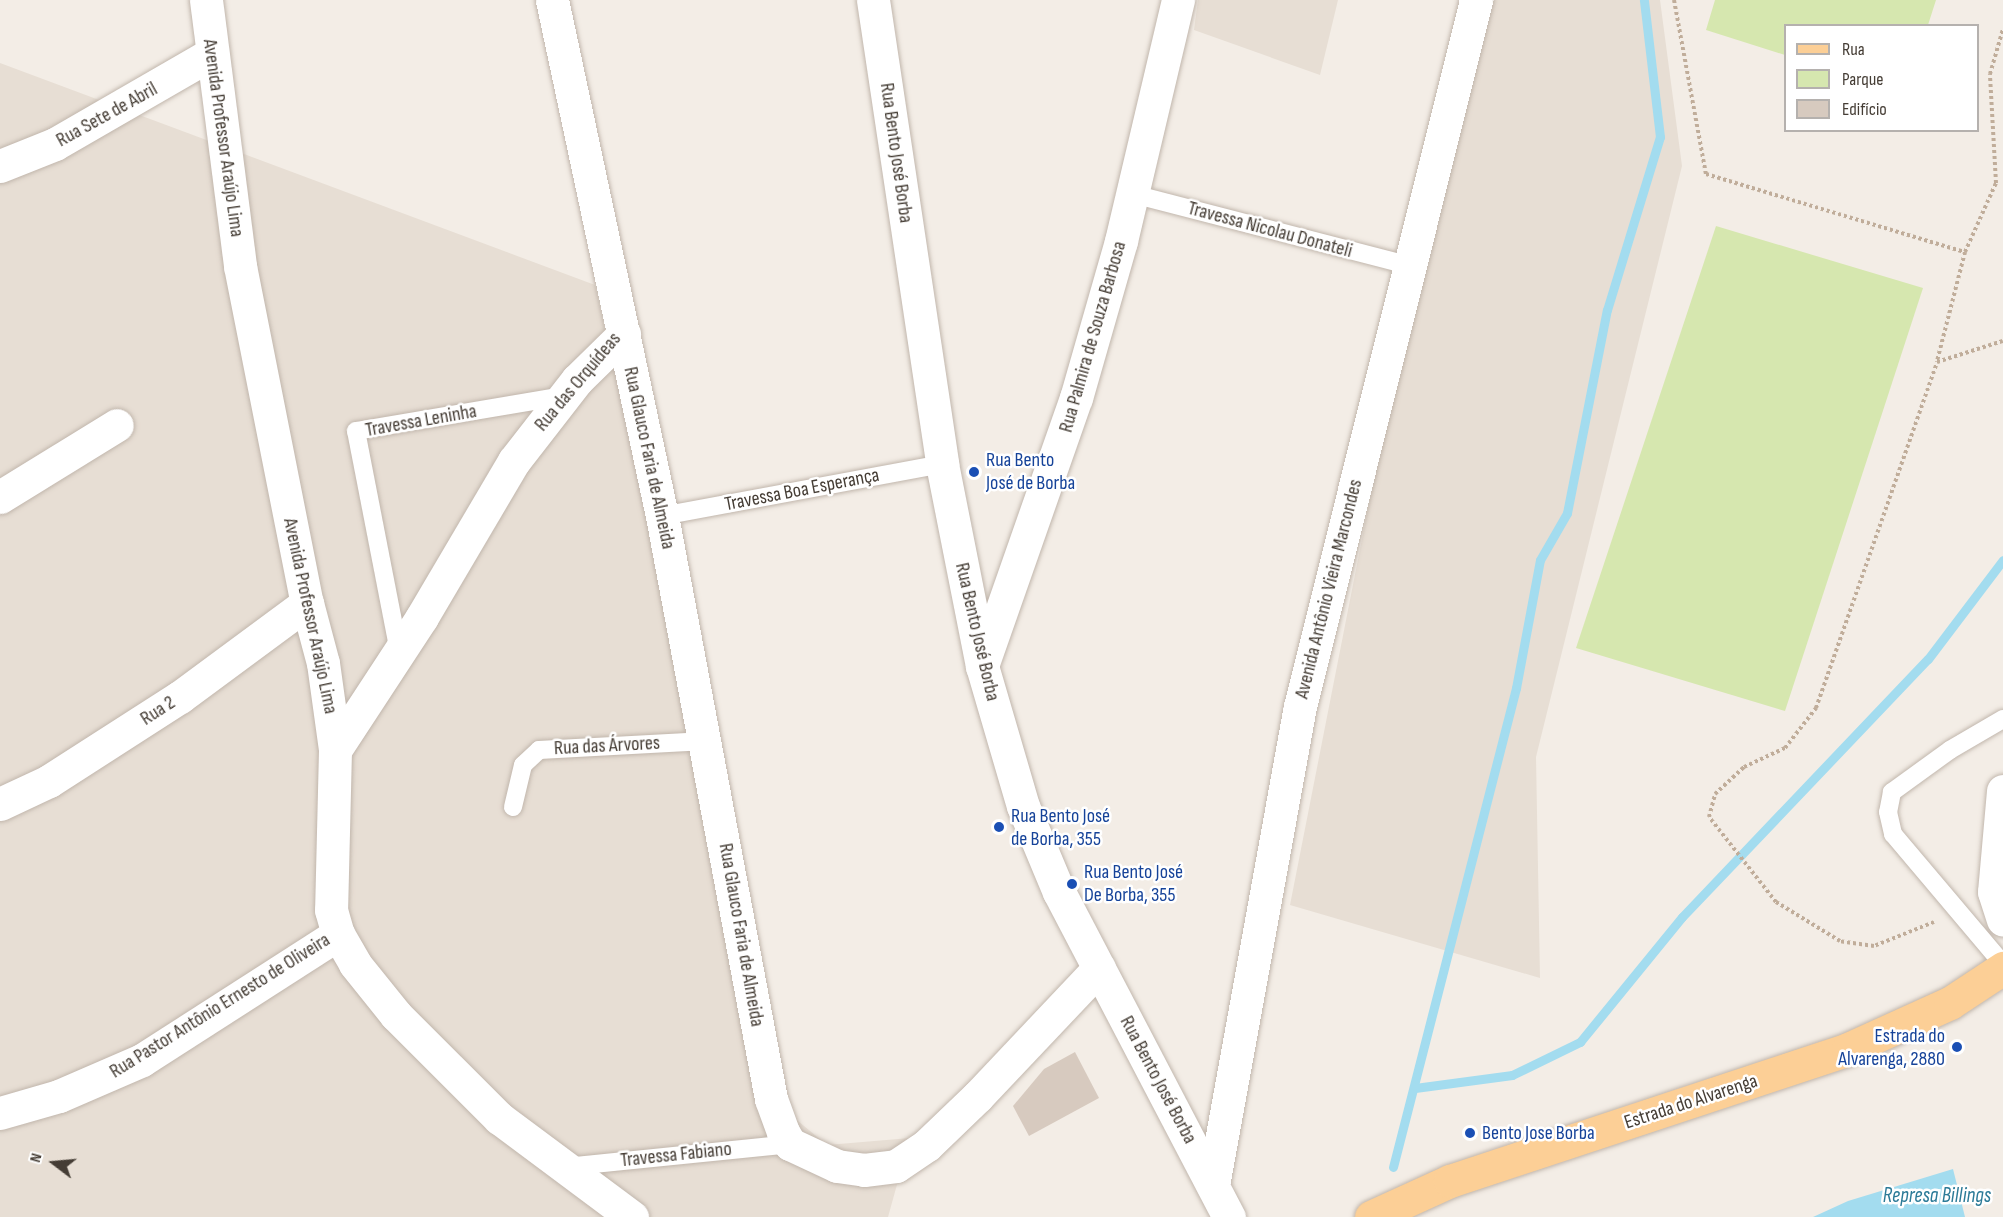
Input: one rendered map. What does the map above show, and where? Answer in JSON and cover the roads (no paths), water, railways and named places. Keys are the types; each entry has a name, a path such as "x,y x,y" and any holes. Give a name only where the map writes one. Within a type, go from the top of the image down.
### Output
{"main road":[{"name":"Estrada do Alvarenga","path":"1371,1217 1450,1181 1848,1049 1950,1003 2003,966"}],"street":[{"name":"Rua das Orquídeas","path":"335,750 399,652 514,461 564,396 624,334 552,0"},
{"name":"Rua Bento José Borba","path":"873,0 942,464 982,666 1023,806 1059,892 1229,1217"},
{"name":"Rua Palmira de Souza Barbosa","path":"982,666 1076,398 1133,194 1178,0"},
{"name":"Avenida Antônio Vieira Marcondes","path":"1213,1185 1300,707 1476,0"},
{"name":"Avenida Professor Araújo Lima","path":"208,1 210,55 240,266 307,603 323,663 335,750 332,910 338,934 355,964 396,1015 499,1118 632,1217"},
{"name":"Rua Sete de Abril","path":"0,166 55,144 210,55"},
{"name":"Rua Glauco Faria de Almeida","path":"624,334 706,741 771,1099 790,1144"},
{"path":"0,497 117,425"},
{"name":"Rua 2","path":"0,804 49,781 180,697 307,603"},
{"path":"2003,791 1994,892 2003,920"},
{"name":"Rua Pastor Antônio Ernesto de Oliveira","path":"0,1113 59,1096 142,1060 338,934"},
{"path":"790,1144 837,1166 864,1170 896,1166 927,1145 978,1096 1099,968"}],"lane":[{"name":"Travessa Nicolau Donateli","path":"1133,194 1408,266"},
{"name":"Travessa Leninha","path":"399,652 356,431 564,396"},
{"name":"Travessa Boa Esperança","path":"662,516 942,464"},
{"path":"2003,719 1892,792 1888,812 1893,834 1958,909 2003,966"},
{"name":"Rua das Árvores","path":"513,807 523,765 539,750 706,741"},
{"name":"Travessa Fabiano","path":"562,1167 790,1144"}],"water":[{"name":"Represa Billings","path":"1953,1169 1965,1217 1813,1217 1848,1201"}],"waterway":[{"path":"1393,1167 1516,688 1540,560 1567,513 1607,310 1660,137 1644,0"},
{"path":"1415,1088 1512,1075 1580,1042 1682,917 1928,659 2003,560"}],"place":[{"name":"Rua Bento José de Borba","path":"974,472"},
{"name":"Rua Bento José de Borba, 355","path":"999,827"},
{"name":"Rua Bento José De Borba, 355","path":"1072,884"},
{"name":"Estrada do Alvarenga, 2880","path":"1957,1047"},
{"name":"Bento Jose Borba","path":"1470,1133"}]}
